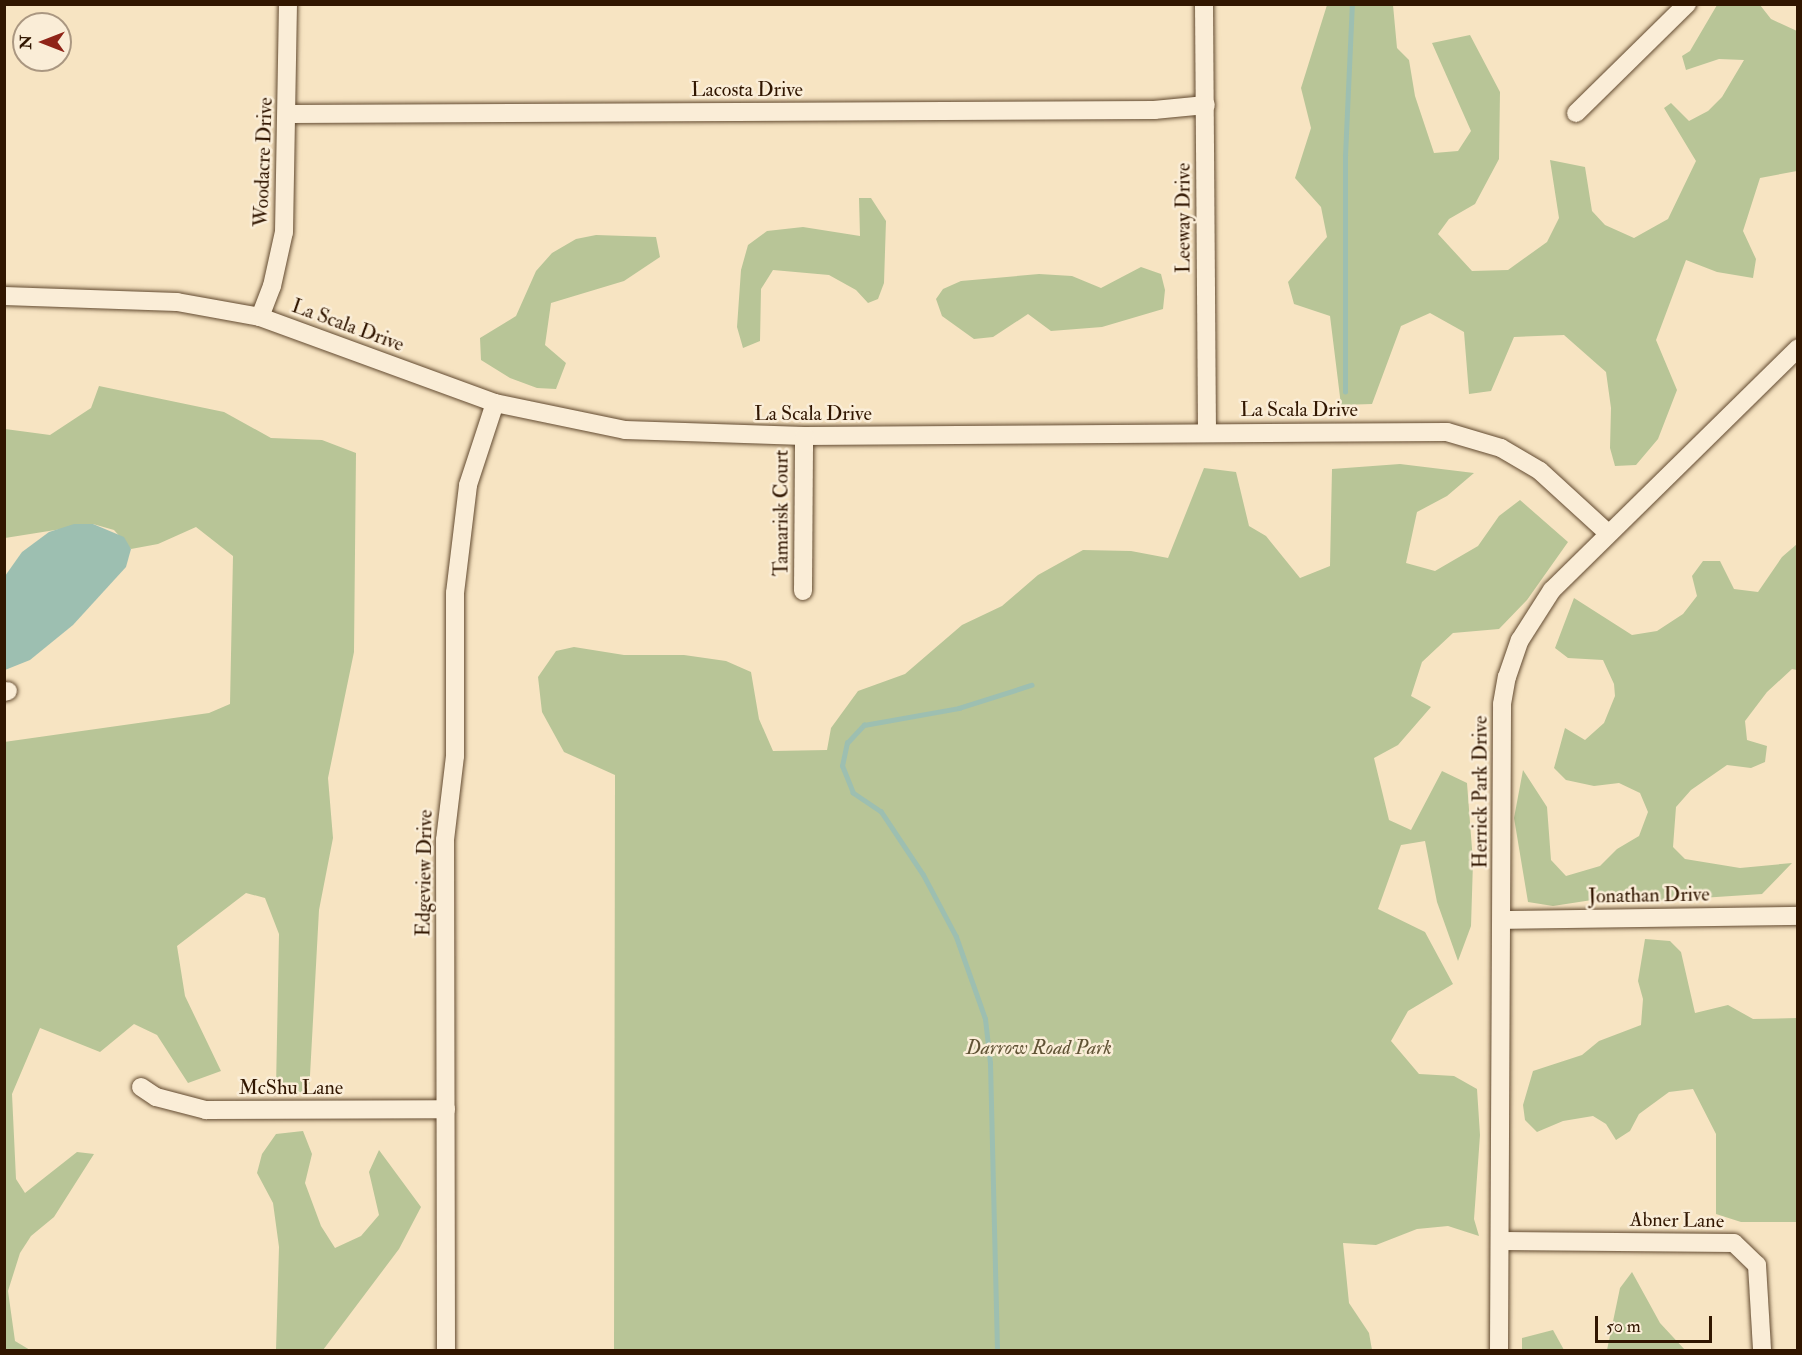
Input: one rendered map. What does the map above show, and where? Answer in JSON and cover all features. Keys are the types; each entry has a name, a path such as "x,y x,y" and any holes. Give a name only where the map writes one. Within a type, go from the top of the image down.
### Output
{"street":[{"name":"Woodacre Drive","path":"260,318 284,232 289,114 288,4"},
{"name":"Leeway Drive","path":"1204,4 1207,431"},
{"path":"1576,113 1687,4"},
{"name":"Lacosta Drive","path":"289,114 1143,110 1206,105"},
{"name":"La Scala Drive","path":"4,296 177,302 260,318 495,403 625,430 804,436 1424,430 1474,438 1501,448 1540,471 1608,533"},
{"name":"Herrick Park Drive","path":"1499,1350 1502,704 1507,677 1533,616 1608,533 1797,348"},
{"name":"Edgeview Drive","path":"446,1350 445,840 455,756 457,563 468,485 495,403"},
{"name":"Tamarisk Court","path":"803,591 804,436"},
{"name":"Jonathan Drive","path":"1502,920 1797,916"},
{"name":"McShu Lane","path":"141,1087 156,1097 206,1110 446,1109"},
{"name":"Abner Lane","path":"1501,1241 1734,1243 1757,1265 1762,1350"}],"green space":[{"path":"1327,5 1393,5 1397,48 1409,60 1415,96 1434,153 1458,151 1471,131 1432,43 1470,35 1500,92 1499,159 1475,204 1449,219 1438,234 1472,271 1508,270 1547,242 1559,218 1550,160 1585,167 1592,211 1605,225 1634,238 1668,219 1696,161 1664,108 1671,103 1689,121 1708,111 1722,97 1744,60 1719,59 1686,70 1682,56 1690,51 1717,5 1760,5 1771,19 1797,31 1797,171 1760,178 1743,231 1756,259 1753,278 1717,272 1686,260 1656,340 1677,390 1658,439 1636,465 1615,466 1610,448 1611,408 1606,372 1564,335 1514,337 1491,391 1469,394 1464,332 1430,313 1401,326 1372,404 1341,405 1330,316 1294,304 1288,282 1327,237 1321,207 1295,178 1311,128 1301,88"},
{"path":"859,198 871,198 886,221 884,283 878,299 868,303 856,290 829,275 773,270 761,289 760,341 743,348 737,327 741,270 748,245 767,231 803,227 860,236"},
{"path":"596,235 656,237 660,257 624,281 551,303 545,345 566,363 556,389 537,388 510,378 481,360 480,338 516,316 536,271 552,253 576,239"},
{"path":"1141,267 1161,274 1165,290 1163,309 1102,327 1051,331 1028,314 993,337 974,339 942,316 936,299 943,289 961,281 1039,274 1072,276 1101,288"},
{"path":"99,386 224,412 271,438 322,440 356,453 354,652 328,778 333,838 319,910 309,1094 276,1088 279,934 265,898 246,893 177,946 185,996 221,1071 188,1083 157,1035 134,1024 100,1052 40,1028 12,1094 16,1179 25,1193 77,1152 94,1154 54,1217 31,1236 20,1253 8,1291 15,1341 30,1350 4,1350 4,742 209,713 230,704 233,556 196,527 158,544 131,549 114,530 93,524 5,538 5,429 50,435 91,408"},
{"name":"Darrow Road Park","path":"1400,464 1474,473 1447,496 1417,512 1406,563 1435,571 1478,546 1499,516 1520,500 1568,542 1527,600 1499,629 1453,633 1422,662 1411,696 1431,707 1398,745 1374,758 1389,820 1411,830 1442,771 1467,783 1473,862 1471,926 1458,961 1437,902 1425,841 1401,845 1378,909 1425,932 1453,984 1408,1011 1391,1041 1419,1074 1454,1076 1477,1089 1480,1135 1474,1219 1479,1236 1448,1226 1417,1229 1376,1245 1343,1243 1349,1303 1369,1333 1372,1350 614,1350 615,775 564,752 542,712 538,677 556,651 574,647 624,655 684,655 726,661 751,672 759,719 773,751 827,750 831,728 858,691 905,674 962,625 1002,606 1038,575 1083,550 1131,551 1168,558 1204,468 1236,472 1249,526 1266,536 1300,578 1330,566 1332,469"},
{"path":"1797,544 1797,670 1792,669 1767,692 1745,721 1747,740 1767,746 1765,762 1751,768 1727,765 1691,790 1676,807 1673,847 1685,859 1740,868 1792,863 1762,894 1625,903 1605,898 1553,906 1528,902 1514,818 1523,770 1547,807 1551,860 1566,876 1600,866 1617,849 1639,836 1648,812 1640,793 1619,783 1594,786 1566,780 1554,768 1565,728 1585,740 1604,723 1615,696 1614,684 1603,660 1568,658 1555,648 1574,598 1632,635 1657,631 1683,614 1697,596 1692,576 1703,561 1720,561 1734,589 1758,592 1782,557"},
{"path":"1645,939 1670,941 1681,952 1695,1013 1728,1005 1753,1019 1797,1018 1797,1222 1741,1222 1716,1214 1716,1134 1693,1089 1669,1092 1639,1114 1630,1131 1616,1140 1606,1124 1593,1116 1563,1121 1537,1132 1525,1120 1523,1105 1533,1071 1582,1055 1599,1041 1641,1025 1643,999 1638,981"},
{"path":"303,1131 312,1154 305,1183 321,1226 335,1248 361,1236 379,1215 369,1172 379,1150 421,1207 399,1249 323,1350 276,1350 279,1247 273,1203 257,1173 262,1154 276,1134"},
{"path":"1632,1272 1660,1323 1685,1350 1607,1350 1620,1288"},
{"path":"1553,1330 1564,1350 1522,1350 1522,1338"}],"shaded area":[{"path":"74,524 93,524 124,537 131,549 126,567 73,625 30,660 5,670 5,576 22,552 49,532"}],"waterway":[{"path":"1345,392 1345,156 1352,4"},
{"path":"997,1350 990,1063 985,1019 956,937 923,875 881,812 853,793 842,766 847,743 864,725 959,708 1031,685"}]}
